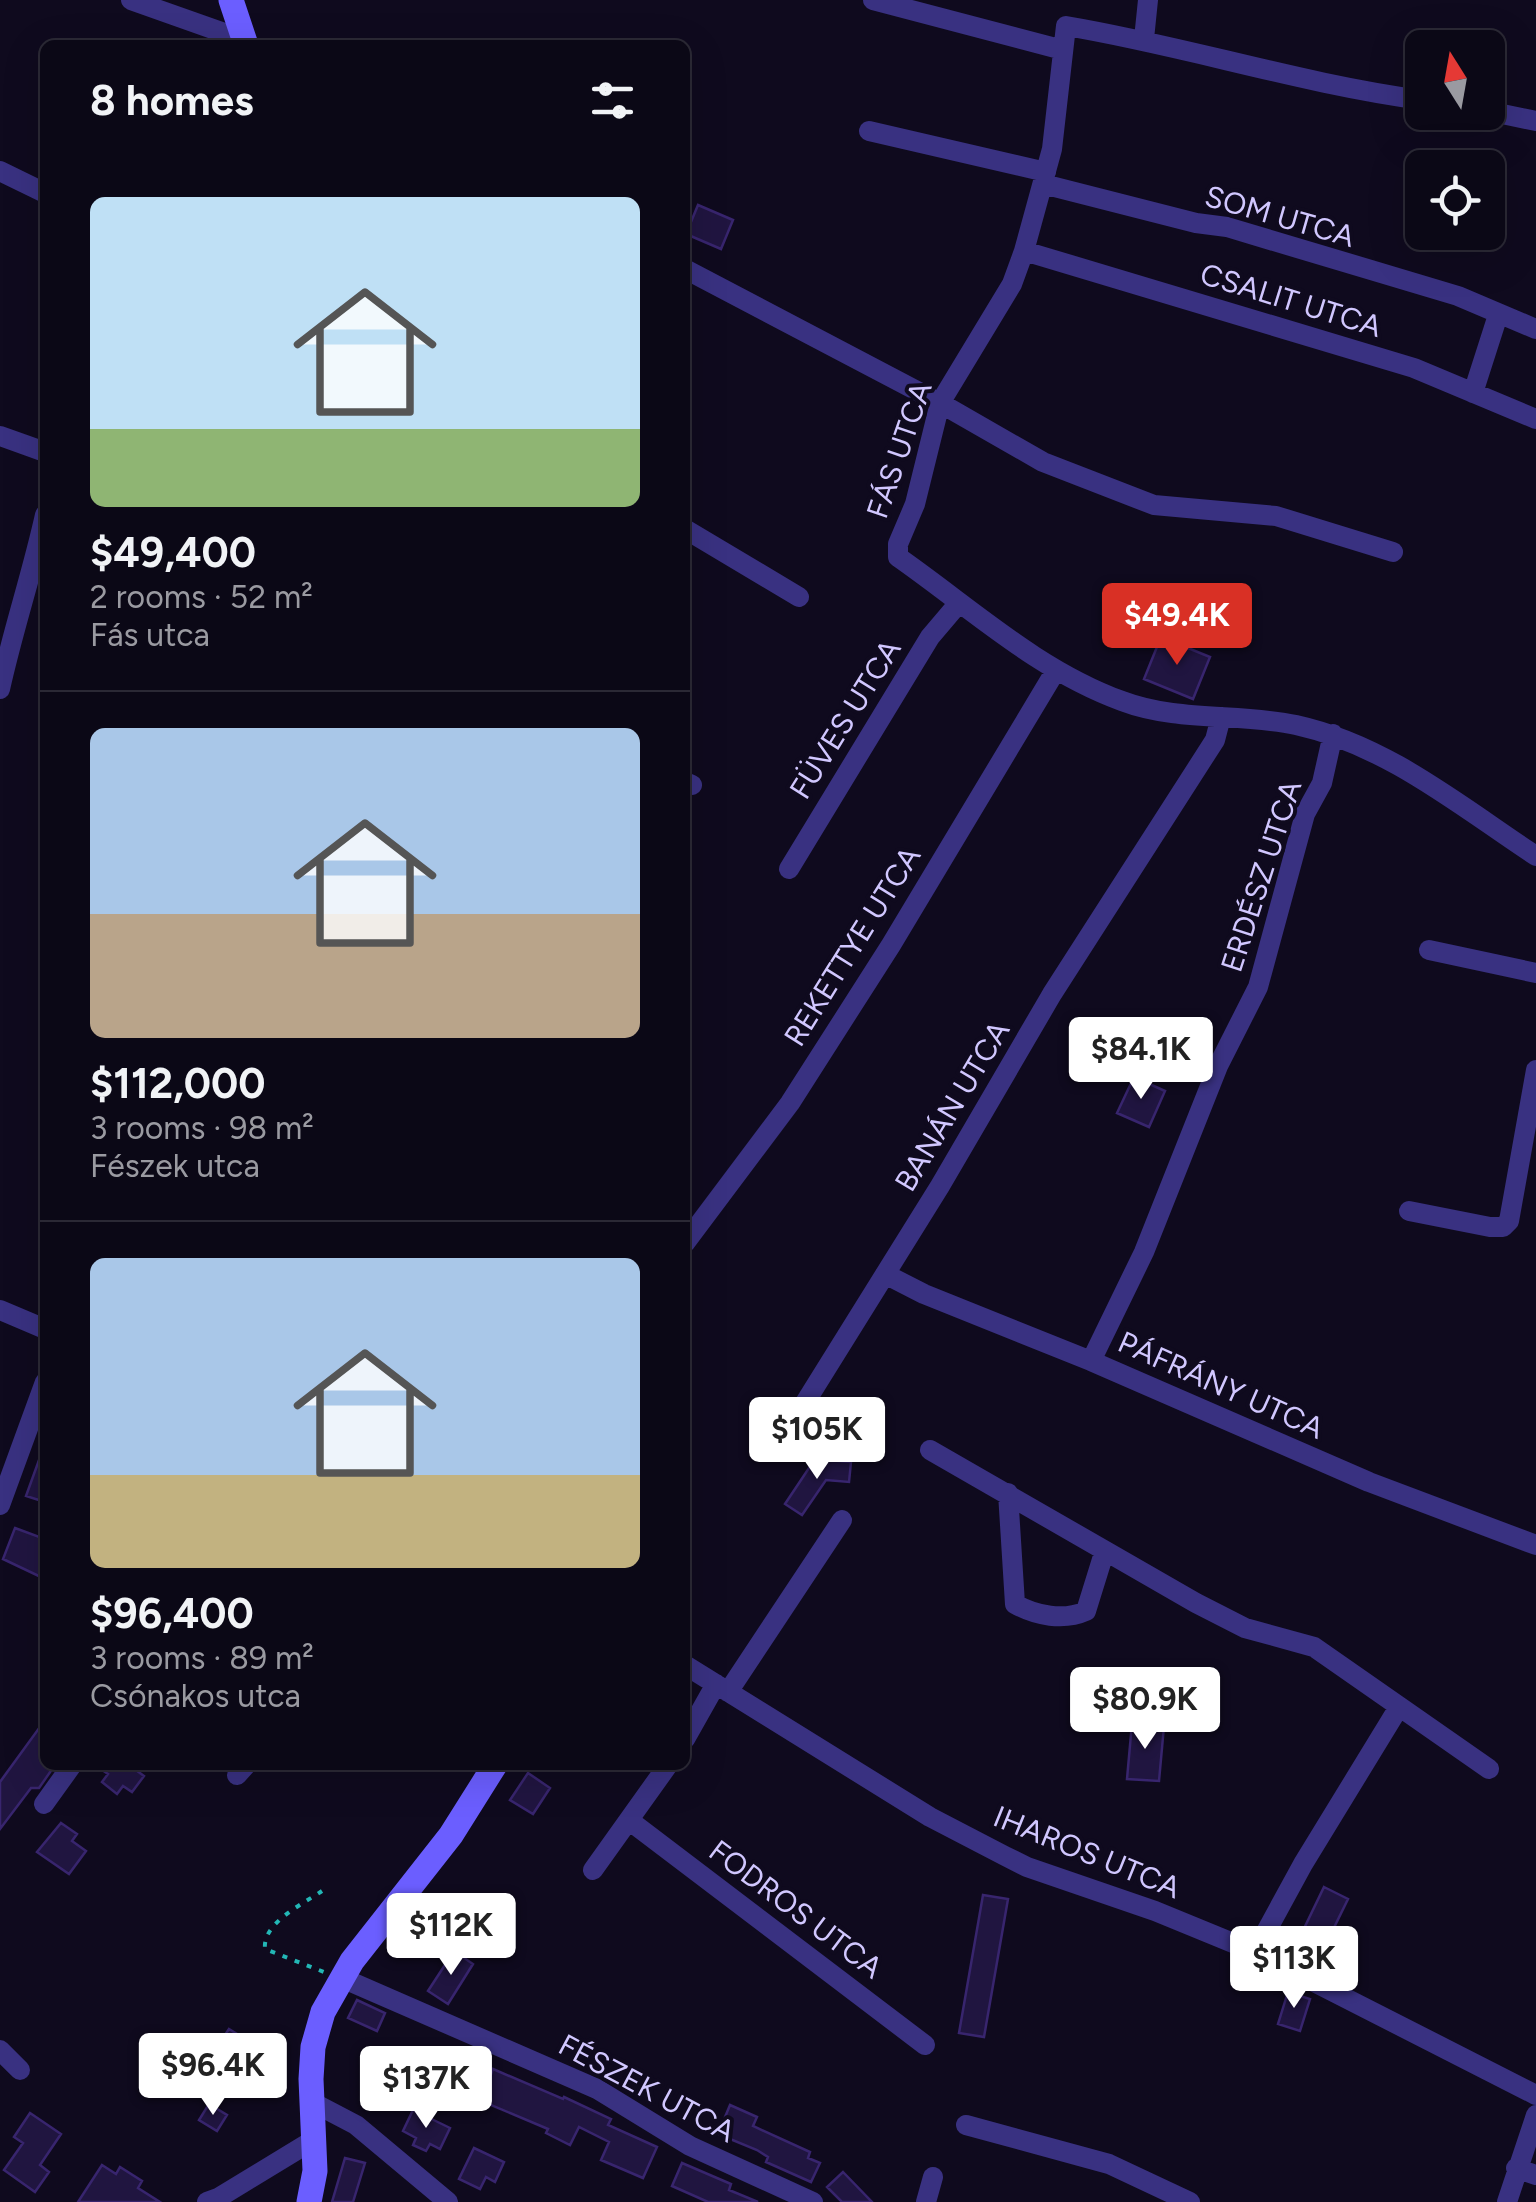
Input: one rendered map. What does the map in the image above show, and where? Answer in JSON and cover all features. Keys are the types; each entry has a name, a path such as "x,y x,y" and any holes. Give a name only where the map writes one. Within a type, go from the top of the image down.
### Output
{"street":[{"path":"131,0 244,40"},
{"path":"230,0 244,40"},
{"path":"873,0 1064,50"},
{"path":"1148,0 1144,39 1264,69 1405,97"},
{"name":"FÁS UTCA","path":"1144,39 1066,26 1045,178 1024,252 1012,284 940,403 915,504 898,544 898,557 944,589 958,604 1056,670 1124,702 1292,724 1333,734 1382,755 1536,856"},
{"path":"1505,114 1536,121"},
{"name":"SOM UTCA","path":"869,130 1196,223 1227,227 1458,296 1536,329"},
{"path":"0,171 40,191"},
{"name":"CSALIT UTCA","path":"1024,252 1414,368 1536,419"},
{"path":"690,272 940,403 1043,462 1154,504 1276,516 1393,552"},
{"path":"1473,393 1498,316"},
{"path":"0,436 40,450"},
{"path":"690,531 799,597"},
{"path":"0,689 40,538"},
{"name":"FÜVES UTCA","path":"788,868 930,638 958,604"},
{"name":"REKETTYE UTCA","path":"690,1236 790,1103 891,945 1056,670"},
{"name":"BANÁN UTCA","path":"793,1422 1052,994 1216,740 1221,716"},
{"name":"ERDÉSZ UTCA","path":"1091,1361 1144,1252 1218,1066 1258,987 1305,814 1322,783 1333,734"},
{"path":"1430,950 1536,973"},
{"path":"1410,1212 1503,1228 1530,1151 1536,1070"},
{"name":"PÁFRÁNY UTCA","path":"886,1274 924,1294 1091,1361 1369,1482 1536,1545"},
{"path":"0,1310 40,1328"},
{"path":"0,1505 40,1396"},
{"path":"930,1450 1104,1553 1246,1628 1314,1647 1489,1769"},
{"path":"1008,1493 1015,1604 1027,1611 1071,1618 1086,1611 1104,1553"},
{"path":"690,1732 842,1520"},
{"name":"IHAROS UTCA","path":"690,1668 930,1817 1016,1862 1155,1911 1255,1952 1536,2094"},
{"path":"1255,1952 1303,1864 1400,1707"},
{"path":"44,1804 68,1770"},
{"path":"310,2202 315,2171 313,2047 323,2012 352,1960 451,1835 492,1770"},
{"path":"593,1870 665,1770"},
{"name":"FODROS UTCA","path":"630,1821 925,2046"},
{"name":"FÉSZEK UTCA","path":"342,1978 597,2089 690,2146 813,2202"},
{"path":"0,2050 20,2070"},
{"path":"314,2103 356,2125 448,2202"},
{"path":"1507,2202 1526,2172 1536,2115"},
{"path":"966,2125 1109,2164 1190,2202"},
{"path":"206,2202 315,2139"},
{"path":"926,2202 933,2177"}],"path":[{"path":"322,1890 270,1928 264,1940 265,1949 342,1978"}],"building":[{"path":"698,205 733,220 721,249 690,236"},
{"path":"1161,637 1210,657 1193,699 1144,679"},
{"path":"1134,1077 1165,1091 1149,1127 1117,1113"},
{"path":"40,1457 40,1500 26,1496"},
{"path":"815,1459 851,1462 849,1482 826,1480 802,1515 785,1504"},
{"path":"15,1528 40,1537 40,1577 3,1559"},
{"path":"1132,1723 1164,1726 1159,1781 1127,1779"},
{"path":"40,1727 40,1770 52,1770 39,1788 31,1788 0,1829 0,1782"},
{"path":"102,1770 136,1770 144,1776 132,1792 123,1786 117,1794 102,1782 108,1774"},
{"path":"528,1773 550,1788 533,1814 510,1800"},
{"path":"61,1823 77,1834 72,1841 86,1851 69,1874 37,1852"},
{"path":"1324,1887 1348,1899 1322,1952 1298,1941"},
{"path":"983,1895 1008,1899 984,2037 959,2033"},
{"path":"454,1951 473,1964 448,2004 428,1991"},
{"path":"1288,1992 1310,1999 1300,2031 1278,2024"},
{"path":"357,2000 385,2013 377,2031 348,2018"},
{"path":"229,2029 276,2058 259,2084 212,2054"},
{"path":"493,2069 611,2119 608,2125 657,2147 643,2178 601,2160 609,2142 579,2127 570,2145 546,2133 548,2129 472,2097 481,2073 490,2077"},
{"path":"209,2104 227,2115 217,2131 199,2120"},
{"path":"730,2105 757,2117 753,2126 810,2152 808,2158 820,2163 811,2182 766,2162 768,2157 757,2150 718,2134"},
{"path":"413,2110 450,2128 440,2149 430,2144 426,2151 413,2145 416,2138 403,2131"},
{"path":"30,2113 61,2134 40,2165 49,2172 35,2192 4,2170 23,2143 14,2137"},
{"path":"474,2148 504,2162 495,2182 486,2177 480,2189 459,2179"},
{"path":"345,2158 365,2163 353,2202 332,2202"},
{"path":"682,2163 731,2184 729,2190 758,2202 708,2202 672,2186"},
{"path":"102,2165 116,2174 120,2167 142,2181 138,2188 160,2202 78,2202"},
{"path":"843,2172 872,2202 842,2202 827,2187"}]}
